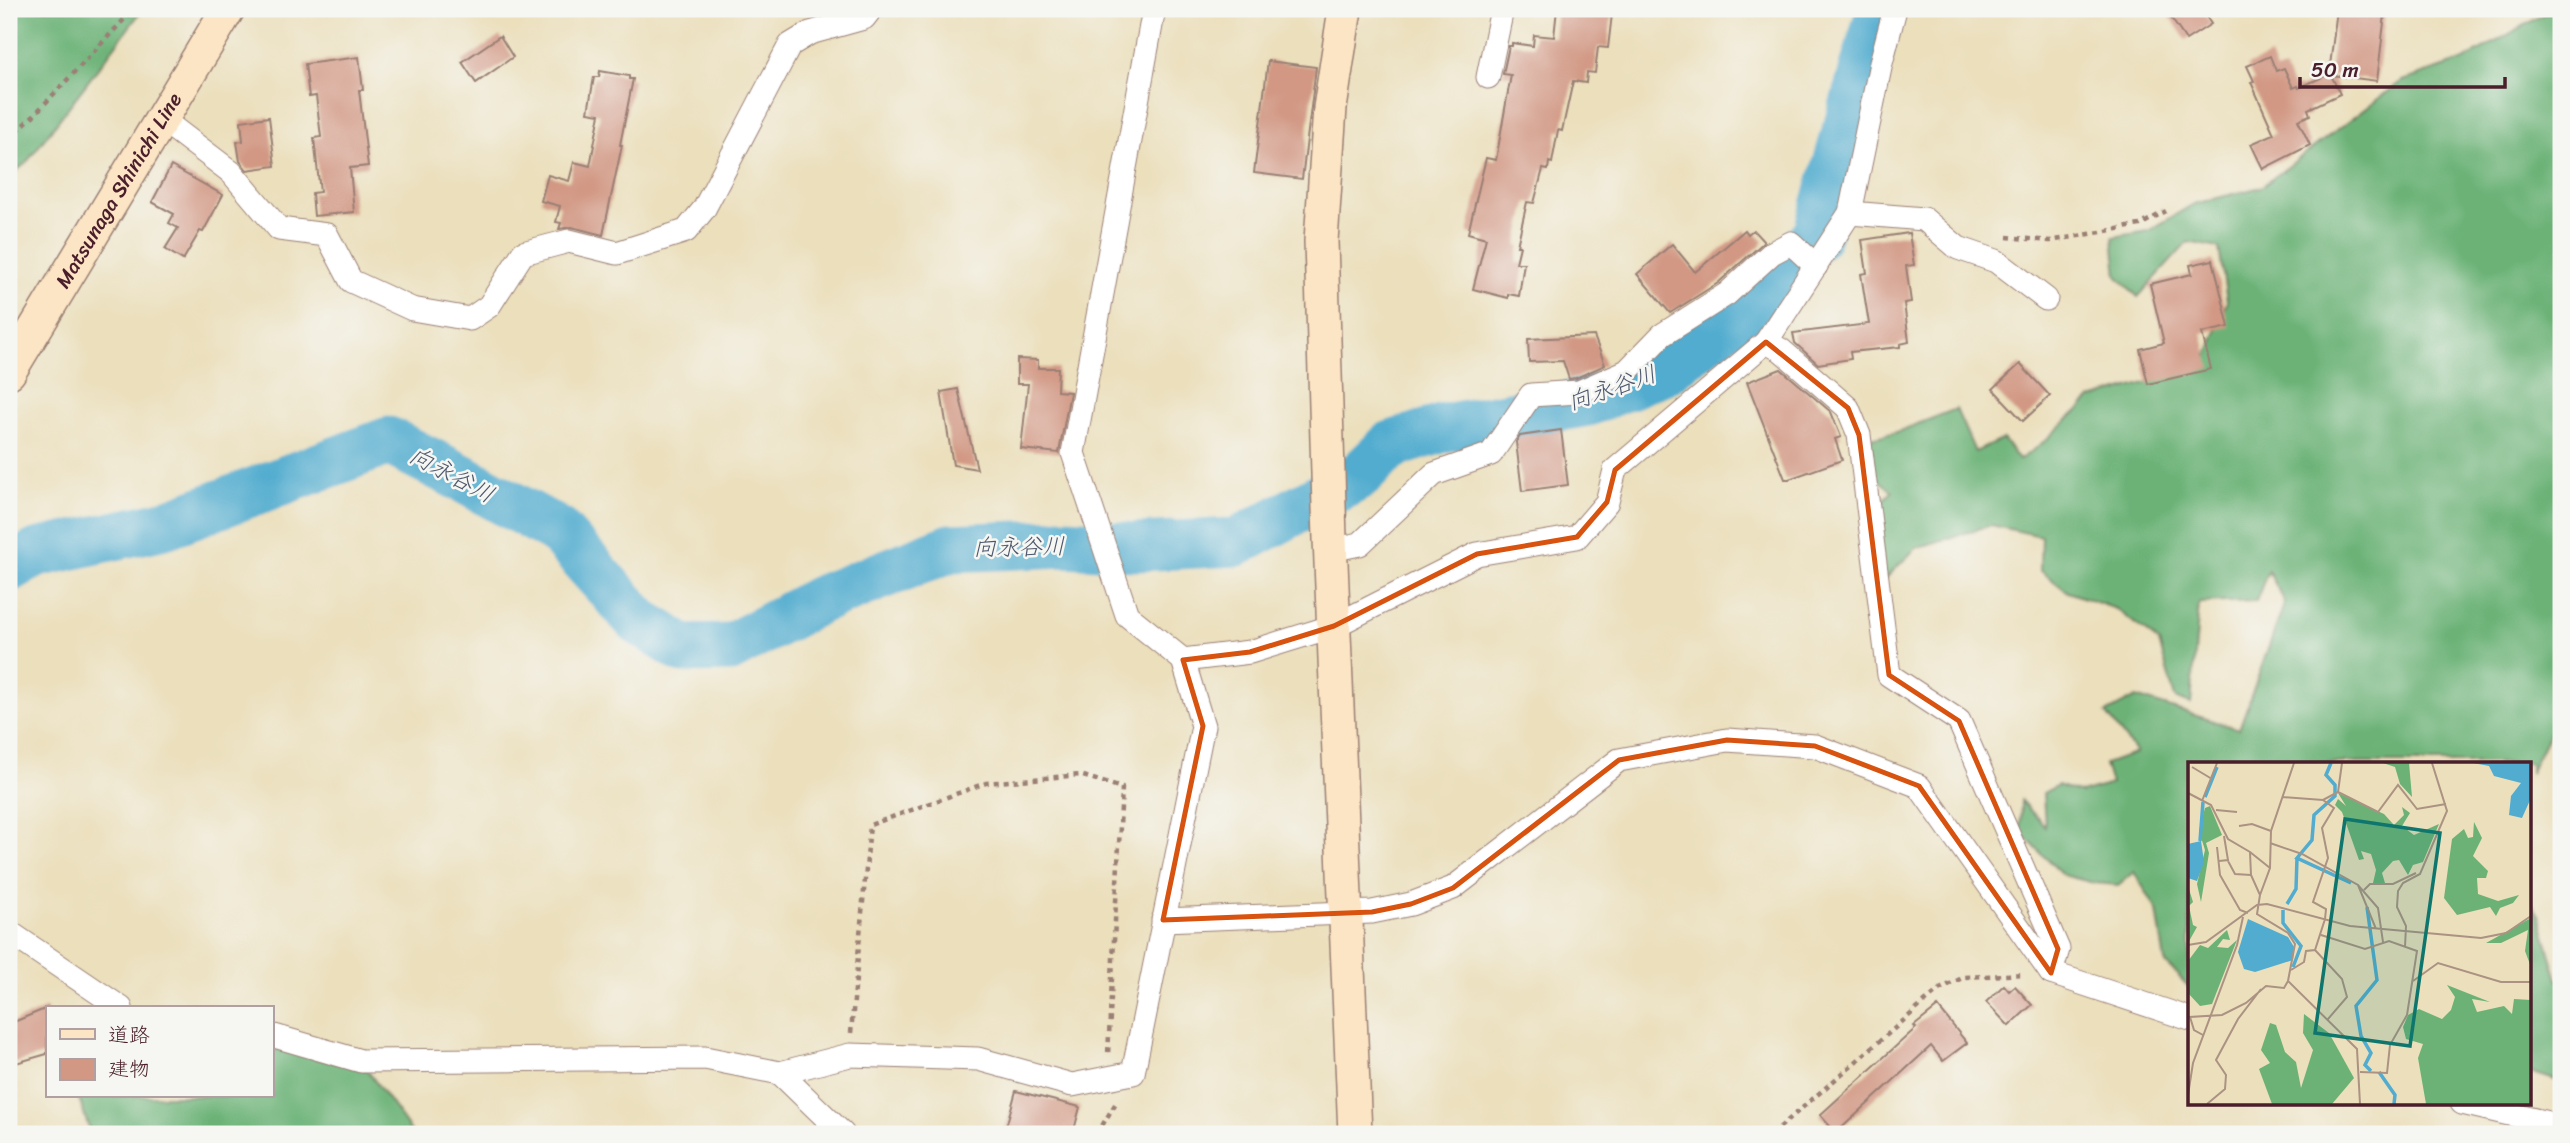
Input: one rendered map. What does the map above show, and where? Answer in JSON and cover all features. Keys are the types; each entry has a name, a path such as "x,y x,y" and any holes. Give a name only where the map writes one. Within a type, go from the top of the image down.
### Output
{"street":[{"name":"Matsunaga Shinichi Line","path":"9,372 228,9"},
{"path":"160,118 231,172 279,229 327,235 351,281 412,309 470,319 489,306 523,253 569,241 617,253 686,231 704,209 790,45 810,33 863,18 871,9"},
{"path":"273,1036 361,1061 705,1058 780,1073 850,1055 978,1059 1072,1084 1133,1073 1203,726 1183,660 1127,615 1073,453 1154,9"},
{"path":"1345,9 1330,108 1321,241 1330,545 1355,1134"},
{"path":"1488,77 1502,9"},
{"path":"1183,660 1250,652 1334,626 1477,554 1577,537 1607,502 1615,470 1766,342 1850,213 1895,9"},
{"path":"1850,213 1924,219 1958,248 1996,261 2046,299"},
{"path":"1330,545 1360,544 1434,474 1491,454 1531,395 1578,393 1627,371 1662,335 1727,294 1772,253 1791,243 1816,266"},
{"path":"1766,342 1781,350 1848,408 1859,435 1889,675 1959,721 2058,949 2052,973"},
{"path":"1163,920 1372,912 1411,904 1453,888 1619,760 1727,740 1815,746 1919,786 2052,973 2188,1018"},
{"path":"9,932 118,1006"},
{"path":"780,1073 844,1134"},
{"path":"2466,1104 2561,1126"}],"path":[{"path":"9,138 134,9"},
{"path":"1998,236 2050,241 2140,225 2166,211"},
{"path":"850,1055 870,825 986,783 1080,775 1122,788 1107,1078"},
{"path":"1772,1134 1940,989 1964,977 2052,973"}],"highlighted area":[{"path":"1766,342 1848,408 1859,435 1889,675 1959,721 2058,949 2051,973 1919,786 1815,746 1727,740 1619,760 1453,888 1411,904 1372,912 1163,920 1203,726 1183,660 1250,652 1334,626 1477,554 1577,537 1607,502 1615,470"}],"green space":[{"path":"9,9 143,9 26,163 9,177"},
{"path":"2553,9 2561,9 2561,716 2532,769 2532,762 2188,762 2188,986 2165,962 2157,910 2134,872 2118,885 2094,883 2063,875 2020,832 2021,801 2045,826 2043,793 2058,785 2081,793 2111,784 2105,764 2136,753 2106,713 2136,697 2239,729 2285,602 2268,571 2256,601 2199,603 2191,704 2175,698 2159,642 2116,609 2068,592 2040,570 2041,536 1991,525 1916,548 1881,583 1871,511 1893,491 1871,474 1867,439 1897,432 1956,409 1975,452 2003,439 2019,460 2040,445 2091,399 2153,381 2206,361 2227,301 2219,248 2188,242 2138,297 2117,276 2113,237 2148,231 2194,204 2261,187 2402,81 2462,61"},
{"path":"2532,904 2539,915 2558,979 2561,981 2561,1082 2532,1073"},
{"path":"273,1047 367,1070 413,1134 91,1134 79,1098 273,1098"}],"building":[{"path":"1557,9 1597,9 1597,13 1612,14 1608,48 1598,47 1595,73 1587,72 1586,83 1573,81 1562,131 1558,130 1552,163 1549,162 1548,170 1543,169 1534,203 1527,202 1517,246 1520,246 1516,263 1524,263 1519,296 1508,294 1508,298 1473,289 1486,238 1468,233 1486,158 1496,160 1511,75 1503,74 1509,46 1512,46 1512,43 1533,46 1534,35 1554,37"},
{"path":"2165,9 2201,9 2211,24 2186,40"},
{"path":"2337,9 2385,14 2377,81 2331,75 2340,94 2308,109 2310,115 2298,120 2310,145 2263,169 2251,144 2274,134 2251,82 2254,81 2247,66 2270,56 2276,71 2284,68 2293,88 2299,88 2329,74"},
{"path":"500,36 513,57 476,83 462,62"},
{"path":"359,57 363,90 359,90 368,166 350,168 354,212 314,216 312,193 320,192 314,138 321,137 316,96 309,97 305,64"},
{"path":"1268,61 1316,67 1302,179 1254,173"},
{"path":"600,71 633,79 603,235 572,227 559,229 561,223 556,222 560,206 541,201 548,175 569,181 574,162 590,166 600,114 588,112 594,77 599,77"},
{"path":"269,117 275,166 247,170 240,161 237,142 243,141 241,121"},
{"path":"171,166 223,195 203,232 200,231 183,260 165,249 178,228 169,223 174,214 152,202"},
{"path":"1745,230 1748,234 1753,230 1764,242 1718,283 1670,313 1637,274 1672,244 1695,272"},
{"path":"1909,233 1914,265 1906,266 1911,302 1904,303 1909,342 1900,344 1900,347 1850,352 1851,359 1818,364 1795,343 1793,333 1869,324 1861,274 1867,273 1862,240"},
{"path":"2213,260 2229,327 2202,333 2211,369 2148,384 2140,349 2164,343 2150,284 2192,274 2190,265"},
{"path":"1594,336 1605,365 1576,378 1569,379 1563,361 1529,362 1528,339"},
{"path":"1017,359 1038,360 1038,368 1058,368 1057,391 1070,392 1059,453 1021,449 1028,384 1017,384"},
{"path":"2020,364 2050,396 2023,421 1993,389"},
{"path":"1781,369 1831,412 1841,437 1835,439 1842,460 1789,479 1785,479 1747,382"},
{"path":"958,389 977,469 953,465 941,392"},
{"path":"1561,430 1568,485 1522,491 1516,442 1520,436"},
{"path":"2004,985 2009,991 2015,986 2032,1005 2009,1026 1986,1002"},
{"path":"1938,1007 1967,1043 1943,1061 1931,1046 1836,1133 1820,1115 1916,1028 1914,1026"},
{"path":"46,1008 46,1054 9,1065 9,1024"},
{"path":"1016,1091 1080,1107 1073,1134 1004,1134"}],"waterway":[{"name":"向永谷川","path":"9,568 37,553 164,525 389,441 558,531 639,621 683,649 730,648 819,600 951,548 1064,543 1136,547 1237,542 1358,477 1391,445 1444,428 1588,402 1665,370 1743,312 1817,235 1881,9"}]}
